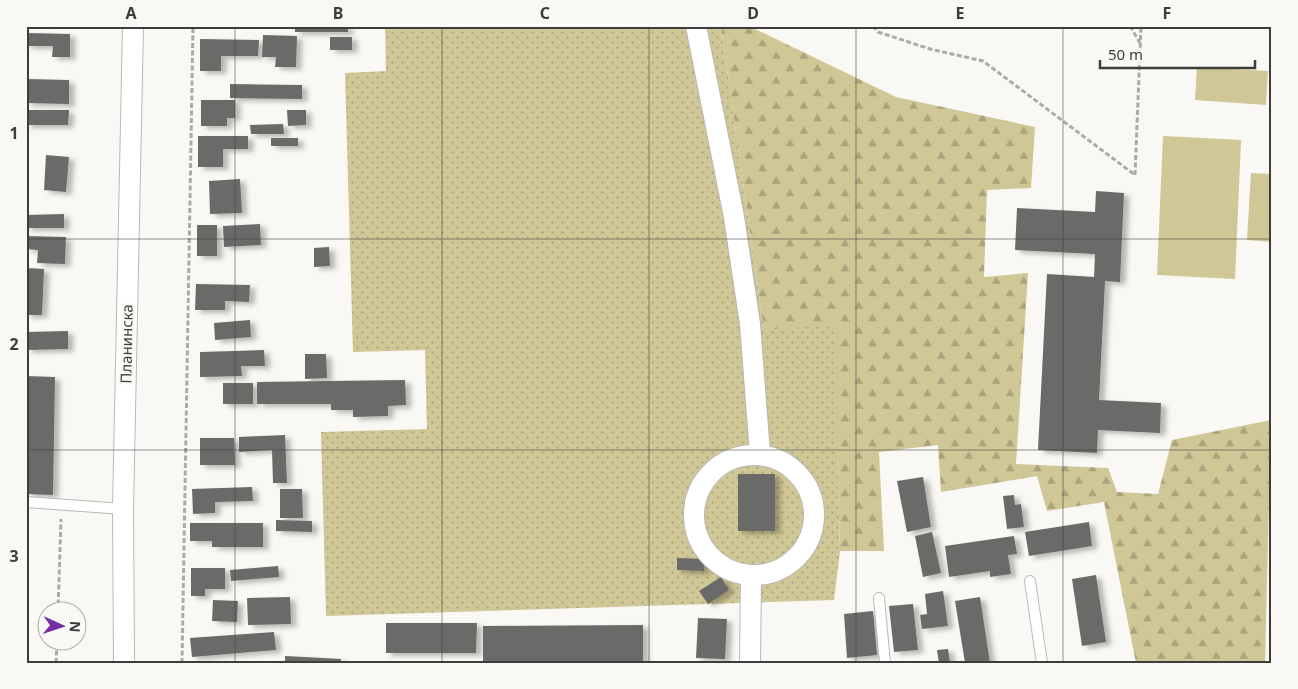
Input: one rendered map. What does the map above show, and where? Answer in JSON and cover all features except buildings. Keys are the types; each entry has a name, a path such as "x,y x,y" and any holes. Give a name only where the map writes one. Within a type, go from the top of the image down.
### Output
{"street":[{"name":"Планинска","path":"124,663 123,509 133,26"},
{"path":"696,26 734,217 748,314 760,454"},
{"path":"760,454 775,458 789,465 800,475 809,488 814,503 815,519 812,534 794,560 774,572 751,576 721,566 709,555 700,542 695,526 694,510 697,495 704,481 715,468 728,460 743,455 760,454"},
{"path":"750,663 751,576"}],"lane":[{"path":"26,502 123,509"},
{"path":"1030,581 1042,663"},
{"path":"879,598 885,663"}],"path":[{"path":"182,663 193,26"},
{"path":"873,26 878,32 930,49 984,61 1135,175 1141,26"},
{"path":"1130,26 1140,43"},
{"path":"58,602 61,506"}],"green space":[{"path":"385,26 721,26 764,329 837,324 837,445 840,551 834,600 326,616 321,432 427,429 425,350 353,352 345,73 386,71"},
{"path":"721,26 749,26 896,97 1035,127 1031,188 987,190 984,277 1028,273 1016,464 1108,468 1117,492 1158,494 1172,440 1271,420 1265,663 1136,663 1104,502 1047,511 1037,476 941,492 938,445 879,452 884,551 840,551 837,445 837,325 764,330"},
{"path":"1197,67 1268,71 1266,105 1195,100"},
{"path":"1163,136 1241,140 1235,279 1157,275"},
{"path":"1251,173 1272,174 1272,242 1247,240"}]}
